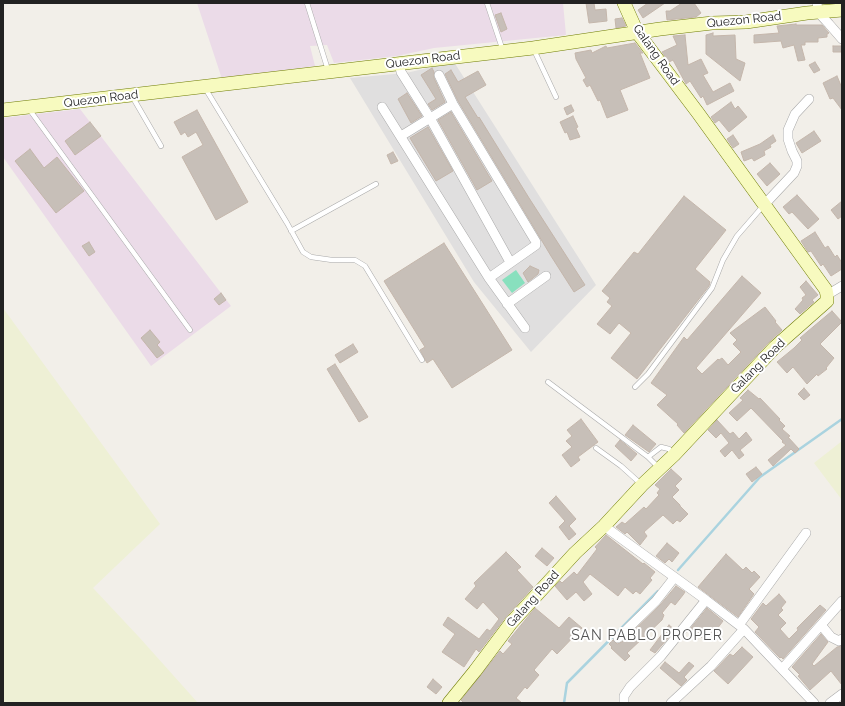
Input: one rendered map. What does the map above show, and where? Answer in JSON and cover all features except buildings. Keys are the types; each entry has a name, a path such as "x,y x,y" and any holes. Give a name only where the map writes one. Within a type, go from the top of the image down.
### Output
{"street":[{"name":"Galang Road","path":"449,703 511,623 575,553 604,526 674,455 775,347 827,301 828,295 826,290 698,113 637,32 624,3"},
{"name":"Quezon Road","path":"3,110 533,48 637,32 712,23 746,22 812,8 842,10"},
{"path":"812,8 842,40"},
{"path":"399,63 402,72 430,118 510,262"},
{"path":"439,75 453,104 536,242 536,245 489,278"},
{"path":"764,205 794,173 797,166 797,161 792,152 788,139 788,130 795,114 809,99"},
{"path":"401,136 453,104"},
{"path":"382,107 489,278 525,328"},
{"path":"507,304 546,276"},
{"path":"828,295 842,286"},
{"path":"604,526 741,627 814,703"},
{"path":"671,703 711,666 741,627 806,533"},
{"path":"618,638 656,601 674,578"},
{"path":"624,703 624,696 630,687 661,656 706,600"},
{"path":"782,669 842,601"},
{"path":"821,625 831,637 839,641 842,640"},
{"path":"830,703 842,694"}],"lane":[{"path":"307,3 328,72"},
{"path":"487,3 503,51"},
{"path":"533,48 556,97"},
{"path":"204,86 303,252 311,257 332,260 355,260 366,266 422,360"},
{"path":"131,95 161,146"},
{"path":"28,107 190,330"},
{"path":"291,230 376,184"},
{"path":"635,387 648,374 712,288 723,260 737,236 764,205"},
{"path":"548,382 648,457 660,469"},
{"path":"648,457 661,446 669,449 674,455"},
{"path":"596,448 621,466 642,486"}],"shaded area":[{"path":"197,3 563,3 566,35 434,48 397,56 334,63 327,45 310,46 315,66 222,79"},
{"path":"454,62 596,285 531,352 474,282 350,78 406,73"},
{"path":"80,109 231,306 151,366 3,157 3,118"}],"green space":[{"path":"516,270 525,283 512,293 502,280"},
{"path":"3,308 160,524 93,588 198,703 3,703"},
{"path":"842,441 842,500 814,463"}],"waterway":[{"path":"678,570 760,477 842,419"},
{"path":"564,703 567,683 658,591"}],"district":[{"name":"SAN PABLO PROPER","path":"647,636"}]}
